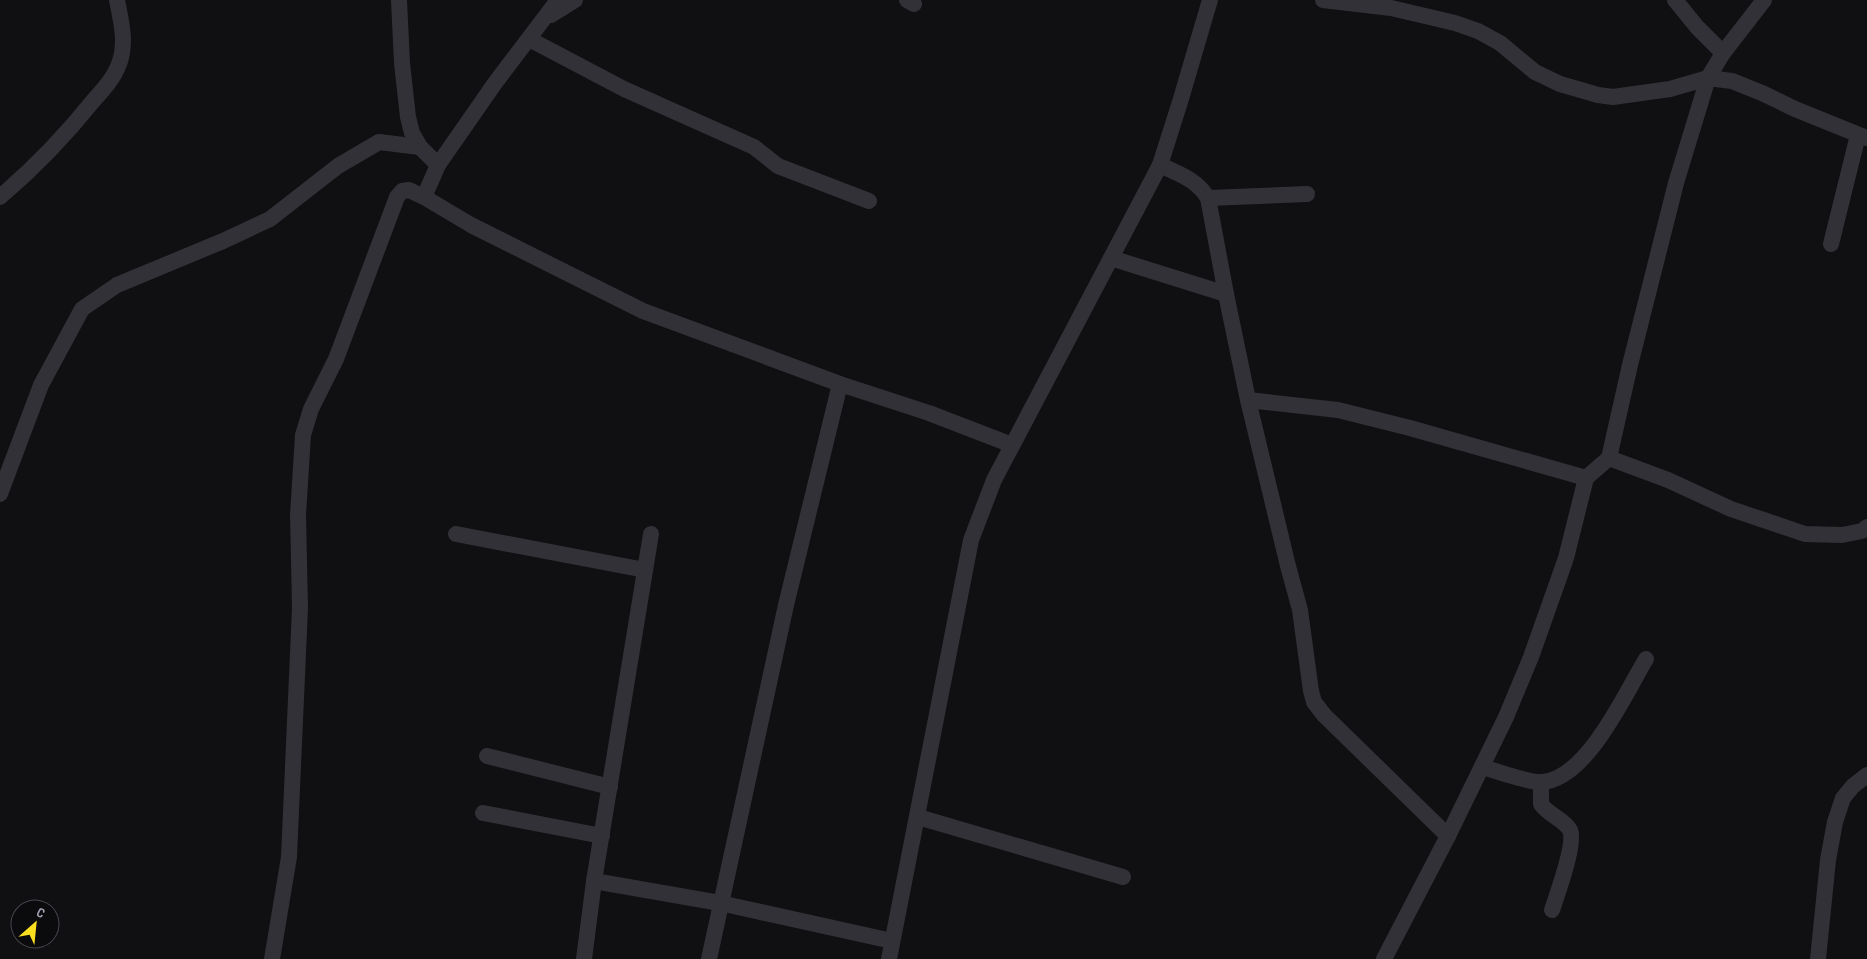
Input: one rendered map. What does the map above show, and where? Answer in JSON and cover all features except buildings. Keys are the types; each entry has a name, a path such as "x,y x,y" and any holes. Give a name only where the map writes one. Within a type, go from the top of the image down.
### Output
{"street":[{"path":"0,197 41,159 78,120 111,80 120,64 123,46 117,0"},
{"path":"399,0 402,63 408,117 412,133 420,147 438,165"},
{"path":"424,197 438,165 495,83 558,0"},
{"path":"541,22 575,0"},
{"path":"889,959 971,540 994,480 1160,164 1210,0"},
{"path":"1323,0 1391,8 1455,23 1478,31 1500,43 1535,72 1560,84 1598,94 1613,97 1670,89 1708,78 1732,81 1862,137 1832,244"},
{"path":"1675,0 1697,27 1723,53"},
{"path":"1384,959 1448,836 1470,788 1483,767 1531,657 1566,558 1586,478 1609,458 1630,365 1676,183 1708,78 1723,53 1764,0"},
{"path":"529,39 624,88 754,147 778,166 869,201"},
{"path":"0,494 41,385 82,310 117,285 223,241 270,219 338,166 378,142 420,147"},
{"path":"1160,164 1194,181 1201,187 1208,198 1248,400 1300,610 1310,691 1314,702 1324,715 1448,836"},
{"path":"272,959 289,858 300,608 298,514 303,435 311,409 336,359 397,197 402,191 409,190 424,197 471,225 643,311 840,384 929,413 1012,445"},
{"path":"1208,198 1307,194"},
{"path":"1111,258 1226,294"},
{"path":"708,959 786,605 840,384"},
{"path":"1248,400 1338,410 1410,428 1586,478"},
{"path":"1609,458 1668,480 1732,509 1806,534 1842,535 1862,531 1867,527"},
{"path":"456,534 645,570"},
{"path":"584,959 594,880 651,534"},
{"path":"1483,767 1541,782 1552,780 1565,774 1581,761 1596,744 1646,659"},
{"path":"486,756 610,787"},
{"path":"1818,959 1828,860 1835,822 1843,798 1853,786 1867,775"},
{"path":"1541,782 1541,804 1568,828 1572,839 1552,910"},
{"path":"483,813 602,836"},
{"path":"918,817 1123,877"},
{"path":"594,880 720,903 892,941"}]}
